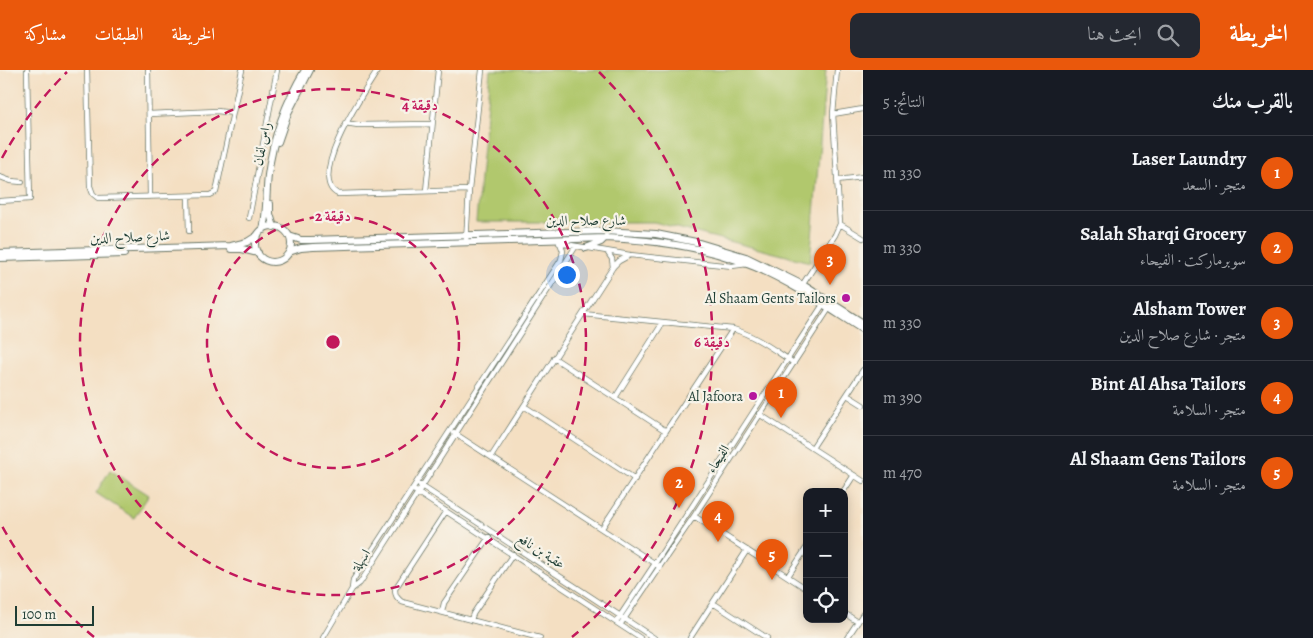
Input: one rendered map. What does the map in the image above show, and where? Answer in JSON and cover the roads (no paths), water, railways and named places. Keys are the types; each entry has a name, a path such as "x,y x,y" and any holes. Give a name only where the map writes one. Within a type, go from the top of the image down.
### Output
{"street":[{"path":"0,201 30,199 26,182 27,70"},
{"path":"87,70 91,192 98,198 210,195 216,192 242,70"},
{"path":"148,70 150,197"},
{"name":"راس لفان","path":"249,218 277,70"},
{"name":"راس لفان","path":"264,230 269,166 276,135 283,111 305,70"},
{"name":"راس لفان","path":"274,227 270,214 270,199 276,151 288,113 310,70"},
{"path":"378,70 345,123 329,171 328,184 334,192 338,194 469,190"},
{"path":"426,191 438,70"},
{"path":"466,238 469,190 482,70"},
{"path":"801,288 840,224 832,114 837,70"},
{"path":"832,114 863,109"},
{"path":"149,114 217,111 233,113"},
{"path":"345,123 358,125 432,124"},
{"path":"0,177 11,182 26,182"},
{"path":"836,180 863,177"},
{"path":"188,196 189,231"},
{"path":"840,224 863,238"},
{"path":"274,227 284,231 289,236 291,244 289,252 284,259 272,262 263,259 258,254 256,244 258,235 264,230 274,227"},
{"path":"586,248 601,242 605,234"},
{"name":"شارع صلاح الدين","path":"289,252 313,247 466,238 548,239 605,234"},
{"name":"شارع صلاح الدين","path":"289,236 310,240 605,234 643,239 686,246 748,261 863,323"},
{"name":"شارع صلاح الدين","path":"0,253 231,246 247,242 258,235"},
{"name":"شارع صلاح الدين","path":"548,239 630,256 732,266 748,261"},
{"name":"اسهلة","path":"352,589 353,580 561,260 563,251 560,243"},
{"name":"اسهلة","path":"352,589 360,583 576,246"},
{"name":"شارع صلاح الدين","path":"0,258 237,249 258,254"},
{"path":"608,252 612,259 613,267"},
{"path":"491,457 613,267 619,261 630,256"},
{"name":"شارع صلاح الدين","path":"827,304 863,330"},
{"name":"الفيحاء","path":"618,624 788,359 827,304"},
{"name":"الفيحاء","path":"622,618 660,567 794,363 827,304"},
{"path":"583,314 733,329 746,333 794,363"},
{"path":"615,398 660,327 661,322"},
{"path":"602,528 733,329"},
{"path":"554,358 666,431"},
{"path":"812,448 863,370"},
{"path":"847,395 863,405"},
{"path":"524,406 635,479"},
{"path":"755,411 863,481"},
{"path":"450,431 660,567"},
{"path":"846,488 854,475"},
{"name":"عقبة بن نافع","path":"416,482 654,638"},
{"name":"عقبة بن نافع","path":"412,489 640,638"},
{"path":"446,511 395,589 395,594 402,602 540,638"},
{"path":"689,512 803,586"},
{"path":"442,612 444,603 492,532"},
{"path":"690,638 747,550"},
{"path":"788,576 803,553"},
{"path":"471,620 512,554"},
{"path":"323,638 352,589"},
{"path":"713,603 767,638"},
{"path":"847,638 863,614"},
{"path":"848,616 858,622"}],"place":[{"name":"Alsham Tower","path":"830,285"},
{"name":"Al Shaam Gents Tailors","path":"846,298"},
{"name":"Al Jafoora","path":"753,396"},
{"name":"Laser Laundry","path":"781,418"},
{"name":"Salah Sharqi Grocery","path":"679,508"},
{"name":"Bint Al Ahsa Tailors","path":"718,542"},
{"name":"Al Shaam Gens Tailors","path":"772,580"}]}
